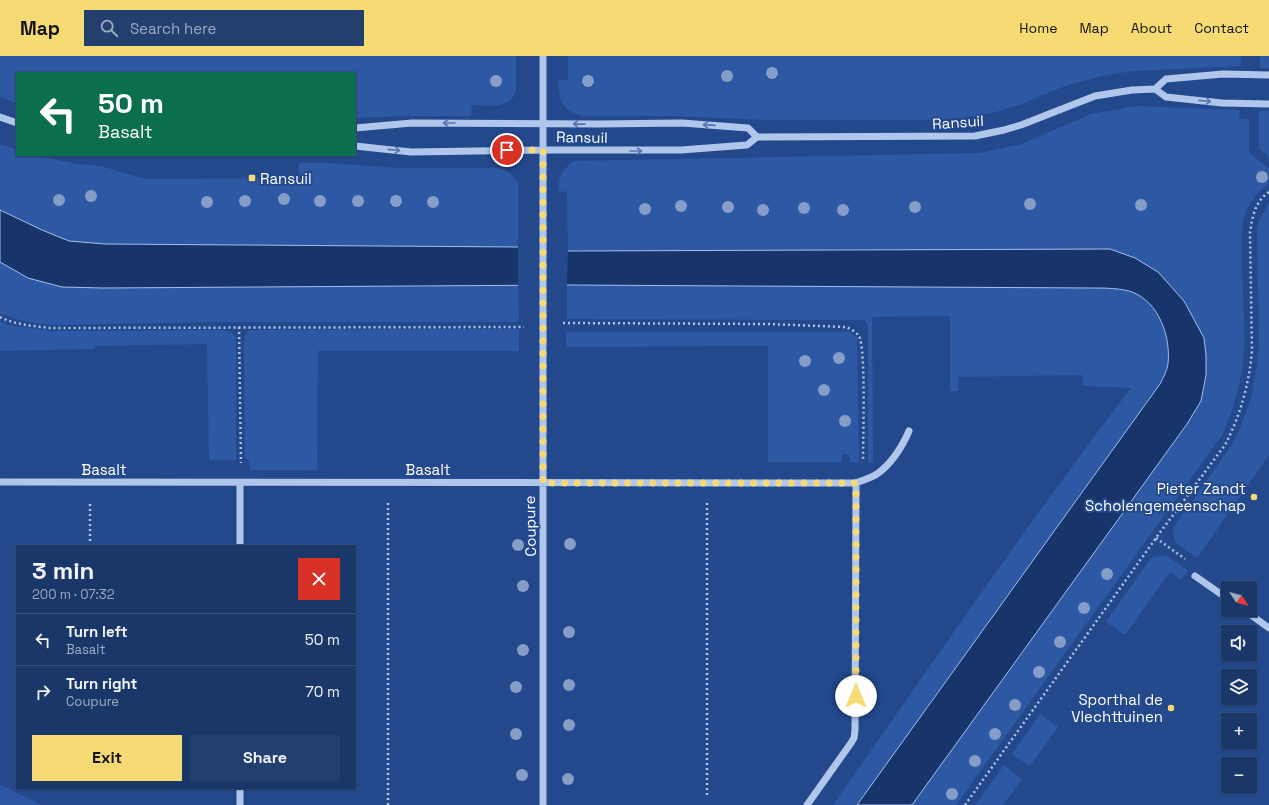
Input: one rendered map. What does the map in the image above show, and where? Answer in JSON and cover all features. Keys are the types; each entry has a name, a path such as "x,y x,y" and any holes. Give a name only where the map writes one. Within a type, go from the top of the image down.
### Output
{"street":[{"name":"Coupure","path":"543,56 543,805"},
{"name":"Ransuil","path":"356,128 412,123 682,123 748,128 757,136 975,136 1021,125 1056,110 1096,96 1116,92 1155,89 1166,79 1223,74 1269,74"},
{"path":"1155,89 1166,97 1222,103 1269,104"},
{"path":"0,117 16,123"},
{"name":"Ransuil","path":"356,146 411,152 681,150 747,145 757,136"},
{"path":"807,805 854,738 856,483 876,474 885,467 902,446 909,431"},
{"name":"Basalt","path":"0,482 856,483"},
{"path":"240,482 240,545"},
{"path":"1195,576 1221,594"},
{"path":"1254,617 1269,628"},
{"path":"240,789 240,805"}],"path":[{"path":"965,805 1156,538 1225,445 1240,412 1252,352 1251,225 1254,211 1269,192"},
{"path":"0,317 17,323 50,328 520,327"},
{"path":"566,323 767,324 846,327 854,331 859,336 861,344 863,363 863,462"},
{"path":"239,327 241,461"},
{"path":"90,508 90,545"},
{"path":"388,508 388,805"},
{"path":"707,508 708,797"},
{"path":"1156,538 1192,564 1195,576"}],"shaded area":[{"path":"0,56 516,56 516,91 513,97 504,104 491,106 472,105 471,116 356,118 356,72 16,72 16,103 0,97"},
{"path":"568,56 1241,56 1240,66 1137,71 1094,78 1066,86 1006,109 986,114 945,120 770,120 674,116 584,116 577,114 566,108 559,94 558,80 568,80"},
{"path":"1260,56 1269,56 1269,68 1260,68"},
{"path":"1137,106 1240,110 1239,119 1249,119 1249,152 1269,169 1269,184 1260,191 1253,200 1247,209 1243,220 1242,253 1244,352 1234,405 1222,435 956,805 912,805 1187,424 1201,401 1206,375 1204,338 1184,301 1158,272 1110,249 568,251 567,192 558,191 561,177 566,168 574,161 979,153 1022,144 1091,114"},
{"path":"1259,111 1269,111 1269,157 1259,148"},
{"path":"0,144 16,150 16,156 38,156 77,164 101,166 145,179 298,178 299,163 328,163 401,168 500,168 510,173 518,183 518,247 105,244 69,241 0,210"},
{"path":"1269,203 1269,455 1197,558 1175,542 1173,528 1231,446 1239,431 1251,398 1257,365 1259,341 1257,230 1259,220"},
{"path":"0,210 69,241 105,244 518,247 568,251 1110,249 1135,258 1158,272 1184,301 1204,338 1206,375 1201,401 1187,424 912,805 857,805 1160,384 1168,364 1165,332 1156,312 1141,297 1132,292 1112,288 567,285 62,287 28,278 0,262"},
{"path":"0,262 28,278 62,287 518,286 519,320 516,322 214,322 52,325 19,320 0,313"},
{"path":"567,285 1117,289 1132,292 1141,297 1156,312 1165,332 1168,364 1160,384 857,805 833,805 1054,491 1131,388 1083,386 1082,375 958,377 958,390 950,391 950,316 872,317 873,462 868,463 868,325 864,320 567,319"},
{"path":"0,322 8,325 50,331 230,331 236,337 236,460 209,460 207,344 95,346 95,349 0,351"},
{"path":"519,329 519,351 318,351 317,470 250,470 249,461 245,457 244,338 248,331"},
{"path":"566,332 850,332 857,338 859,463 850,462 849,454 842,454 842,462 768,462 768,346 566,347"},
{"path":"1166,555 1188,571 1181,580 1170,572 1125,635 1106,622 1151,558"},
{"path":"1040,714 1058,727 1030,766 1012,754"},
{"path":"1004,765 1022,779 1003,805 975,805"},
{"path":"0,784 41,805 0,805"}],"pier":[{"path":"518,245 568,249 567,287 518,288"}],"place":[{"name":"Ransuil","path":"252,178"},
{"name":"Pieter Zandt Scholengemeenschap","path":"1254,497"},
{"name":"Sporthal de Vlechttuinen","path":"1171,708"}],"route":[{"path":"507,150 543,150 543,483 856,483 856,696"}]}
